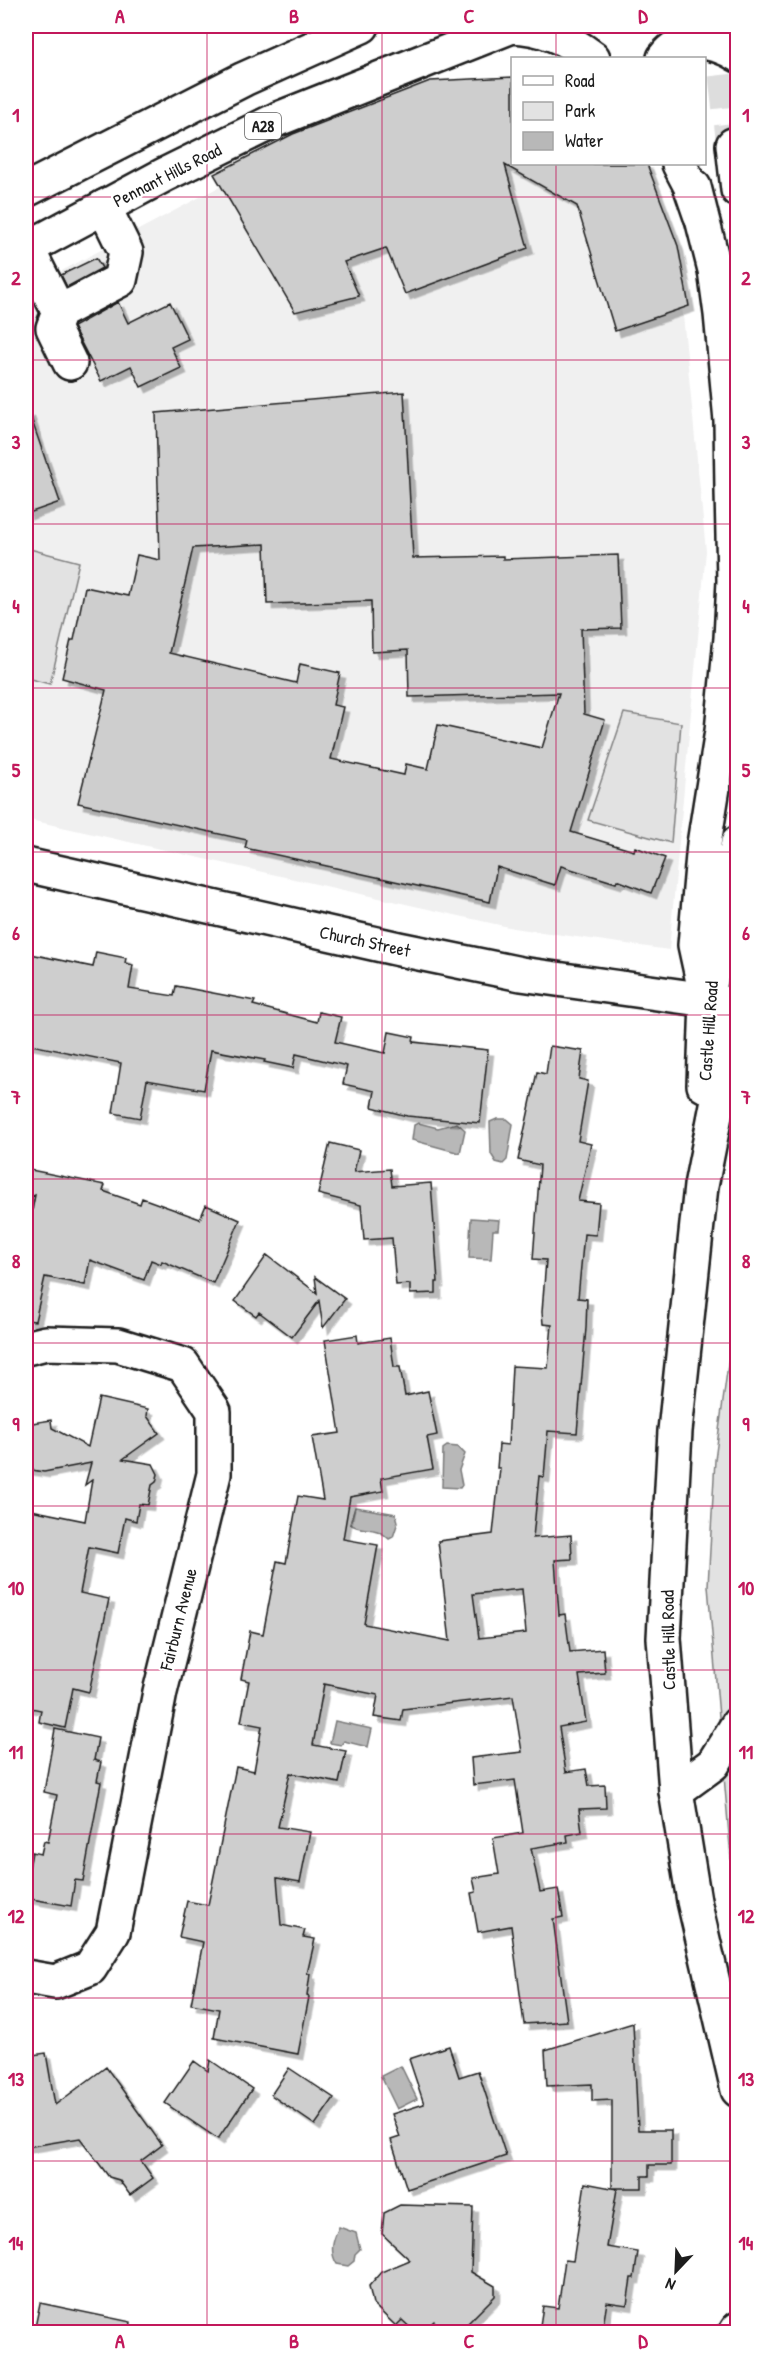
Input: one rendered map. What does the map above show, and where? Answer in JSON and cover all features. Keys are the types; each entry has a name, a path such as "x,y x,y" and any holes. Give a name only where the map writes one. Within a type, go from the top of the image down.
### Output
{"main road":[{"path":"26,190 244,79 363,26"},
{"path":"512,26 534,28 552,33 591,57"},
{"name":"Pennant Hills Road","path":"26,248 278,119 512,26"},
{"path":"735,26 738,30"},
{"path":"665,57 682,45 701,42 723,47 738,55"},
{"path":"733,145 738,190"},
{"path":"679,165 700,214"},
{"path":"688,165 715,270 726,356 731,421 734,581 723,731 704,844 695,945 730,1001"},
{"path":"58,312 120,280 126,252 104,207"},
{"path":"26,248 58,312 53,328 70,363"},
{"name":"Castle Hill Road","path":"738,843 730,1001 701,1186 675,1431 664,1638 676,1791 694,1901 738,2090"},
{"name":"Church Street","path":"26,865 521,974 730,1001"},
{"name":"Fairburn Avenue","path":"26,1348 46,1343 118,1345 183,1365 214,1411 214,1474 160,1692 113,1932 90,1968 55,1982 26,1977"},
{"path":"676,1791 713,1764 738,1724"}],"shaded area":[{"path":"416,98 511,165 644,165 678,264 706,551 669,950 513,928 26,819 26,290 217,188"}],"green space":[{"path":"26,548 79,562 50,684 26,678"},
{"path":"624,713 681,723 671,843 588,820"},
{"path":"737,1298 738,1858 731,1859 708,1586 715,1460"}],"water":[{"path":"507,1119 513,1124 507,1160 503,1164 496,1162 491,1154 490,1122"},
{"path":"418,1123 438,1128 457,1123 465,1130 460,1153 412,1140 414,1125"},
{"path":"471,1218 499,1220 498,1230 493,1230 491,1259 469,1258"},
{"path":"447,1446 458,1447 465,1454 459,1470 462,1485 460,1488 442,1487 443,1449"},
{"path":"355,1507 396,1514 398,1522 393,1537 389,1539 374,1530 350,1524"},
{"path":"335,1721 372,1729 368,1747 344,1741 341,1745 330,1743"},
{"path":"401,2066 417,2099 397,2109 381,2076"},
{"path":"339,2227 356,2233 360,2249 355,2254 354,2261 348,2266 337,2264 333,2255 334,2241"}],"building":[{"path":"511,77 511,165 647,165 678,246 689,306 615,331 577,206 505,165 528,248 405,294 386,248 344,262 359,296 295,312 214,174 293,134 430,81"},
{"path":"96,258 102,268 67,287 61,275"},
{"path":"118,302 128,323 170,302 188,339 171,347 181,368 141,387 131,366 101,381 73,327"},
{"path":"404,392 413,558 503,556 503,559 618,555 621,628 581,629 584,714 605,720 571,832 634,851 635,847 665,858 651,893 617,880 616,883 561,866 555,885 497,867 490,902 245,848 247,840 78,803 106,690 62,678 71,640 74,640 85,587 128,596 137,555 160,560 156,413","holes":["265,544 267,604 371,601 372,652 408,650 409,697 559,693 542,748 438,725 428,769 406,764 404,775 331,759 343,707 333,705 340,673 300,664 296,683 169,653 193,548"]},
{"path":"29,412 60,502 26,514 26,413"},
{"path":"96,952 126,958 125,963 133,965 129,989 174,996 176,986 255,1001 253,1005 317,1022 319,1012 341,1017 335,1042 385,1053 389,1032 414,1037 413,1042 488,1050 480,1123 407,1116 372,1107 375,1091 343,1084 347,1066 296,1054 293,1068 264,1062 265,1060 211,1050 204,1090 147,1080 140,1118 113,1113 121,1063 26,1044 26,953 93,967"},
{"path":"550,1046 583,1051 579,1079 588,1081 578,1141 591,1144 578,1201 599,1203 596,1235 584,1234 578,1298 587,1299 586,1328 577,1433 548,1431 544,1477 539,1476 533,1538 571,1535 572,1559 555,1560 559,1615 565,1614 570,1652 603,1649 605,1673 579,1675 586,1722 559,1727 566,1772 586,1769 589,1786 605,1785 606,1808 579,1809 582,1832 567,1835 568,1842 531,1848 540,1892 558,1889 563,1917 553,1919 567,2021 524,2024 511,1926 478,1932 471,1893 476,1892 473,1878 499,1874 493,1838 523,1833 515,1780 473,1785 471,1758 522,1752 513,1696 403,1709 401,1721 374,1717 378,1695 324,1684 313,1745 346,1751 339,1783 290,1773 278,1827 310,1832 300,1882 277,1878 281,1925 305,1930 303,1937 315,1939 307,1974 310,1974 307,1996 309,1997 298,2054 214,2038 219,2009 191,2004 203,1942 179,1937 187,1901 208,1905 236,1767 254,1771 262,1726 241,1722 249,1681 241,1679 250,1631 263,1634 277,1561 286,1563 298,1496 323,1500 312,1437 340,1433 325,1340 357,1335 358,1343 390,1338 394,1367 400,1367 405,1396 428,1391 437,1435 427,1437 433,1469 381,1478 383,1491 350,1497 343,1539 378,1545 364,1624 450,1641 438,1541 493,1534 500,1468 497,1468 499,1444 508,1445 512,1366 548,1368 552,1325 543,1324 542,1312 546,1260 533,1259 540,1165 518,1160 537,1072 546,1074","holes":["522,1589 526,1633 479,1638 473,1594"]},
{"path":"330,1143 359,1150 354,1172 390,1169 392,1186 431,1183 438,1282 436,1282 436,1293 410,1294 410,1284 396,1285 392,1238 364,1240 361,1205 318,1194"},
{"path":"26,1169 105,1185 103,1191 140,1204 142,1198 200,1219 206,1205 240,1220 213,1283 162,1261 161,1264 151,1260 144,1280 90,1260 85,1285 45,1277 35,1321 26,1320 26,1243 35,1195 26,1199"},
{"path":"267,1255 317,1293 315,1277 345,1299 323,1328 319,1301 292,1337 259,1312 256,1316 235,1301"},
{"path":"99,1398 148,1409 147,1416 159,1433 123,1459 153,1464 158,1474 156,1482 152,1485 148,1505 139,1504 136,1521 125,1518 118,1553 89,1547 80,1593 109,1599 89,1692 73,1688 65,1728 39,1722 41,1710 26,1707 26,1509 85,1521 92,1480 85,1485 91,1463 44,1472 26,1469 26,1424 51,1420 52,1428 88,1447"},
{"path":"55,1729 98,1738 94,1760 101,1762 97,1781 101,1782 83,1881 75,1880 71,1906 26,1898 26,1874 28,1874 32,1852 41,1854 44,1841 48,1842 57,1795 44,1792"},
{"path":"633,2023 638,2130 671,2130 671,2165 649,2165 649,2176 642,2176 642,2188 612,2188 612,2100 592,2101 592,2084 547,2086 545,2050"},
{"path":"449,2046 459,2077 478,2071 506,2156 407,2189 391,2140 400,2137 392,2114 424,2104 409,2059"},
{"path":"46,2053 55,2105 106,2067 162,2145 141,2161 153,2178 130,2195 119,2180 109,2177 80,2138 26,2147 26,2056"},
{"path":"210,2060 252,2089 218,2139 165,2103 194,2061 208,2071"},
{"path":"289,2068 334,2098 315,2125 271,2095"},
{"path":"585,2183 617,2189 607,2247 638,2252 627,2305 607,2302 602,2332 539,2332 543,2306 558,2308 565,2260 573,2261"},
{"path":"400,2205 473,2207 471,2272 495,2286 495,2296 459,2332 446,2332 434,2321 422,2332 415,2332 402,2320 396,2326 373,2304 369,2286 381,2272 410,2260 382,2234 384,2213"},
{"path":"40,2303 131,2322 130,2332 34,2332"}],"tunnel":[{"path":"719,26 733,145"}]}
